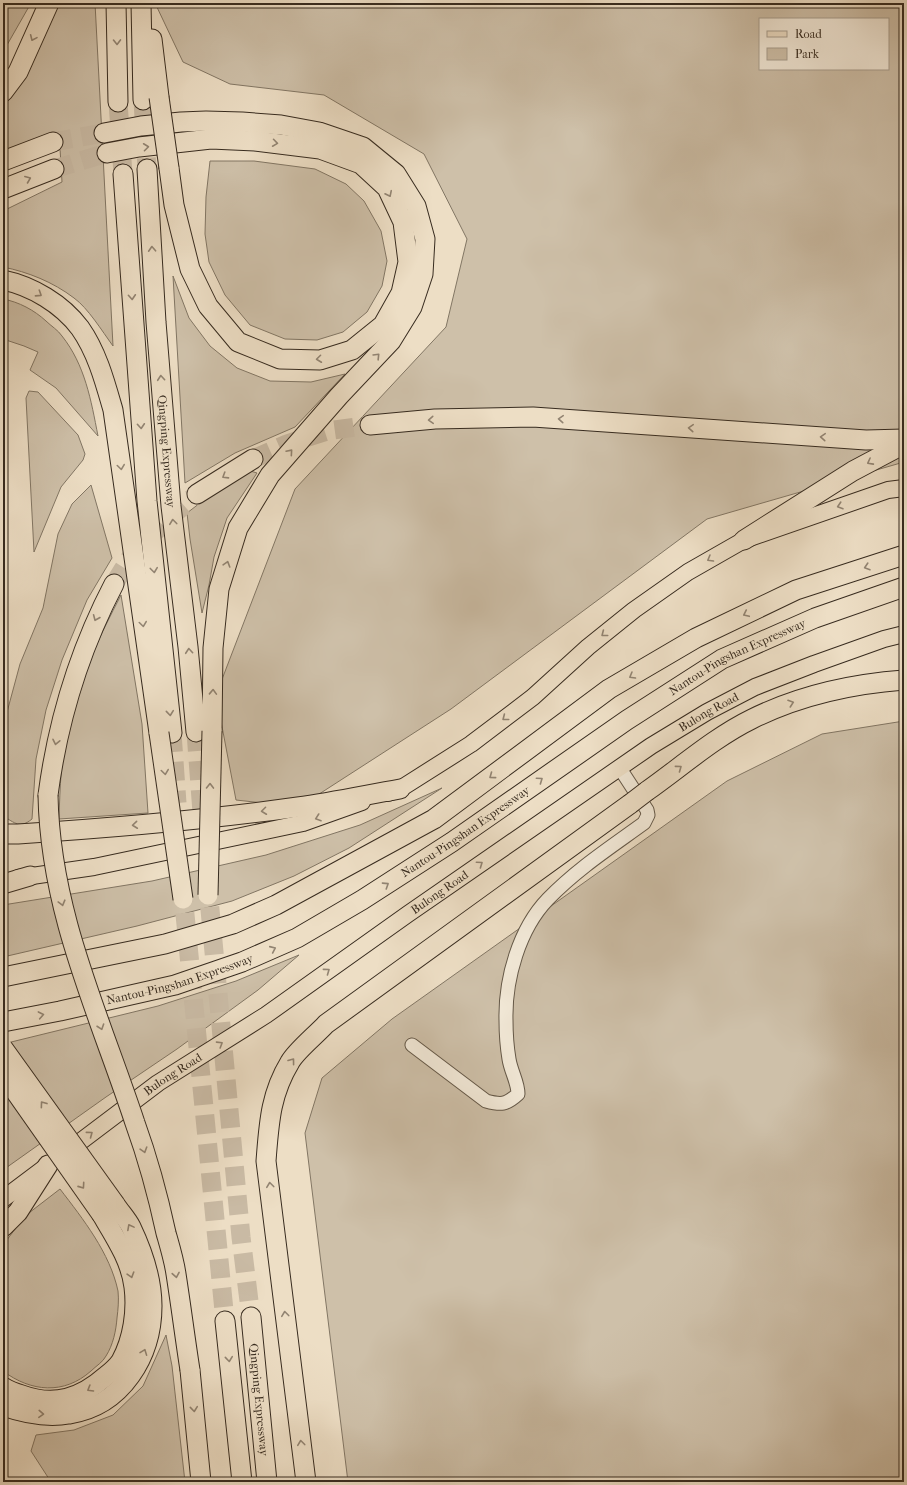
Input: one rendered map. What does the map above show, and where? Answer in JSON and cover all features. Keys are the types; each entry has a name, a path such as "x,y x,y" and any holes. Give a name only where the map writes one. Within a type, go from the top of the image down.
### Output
{"highway":[{"path":"3,92 18,72 49,3"},
{"path":"116,3 118,102"},
{"path":"107,154 140,147 211,139 255,141 320,149 361,164 387,188 403,222 408,262 401,293 383,325 352,350 320,360 280,359 238,342 208,306 190,269 174,205 169,168 151,99 141,3"},
{"path":"148,3 151,99"},
{"path":"104,133 141,126 206,121 281,125 319,132 363,147 396,174 416,206 425,239 423,274 412,307 391,342 339,396 270,475 238,528 219,589 204,732 208,895"},
{"path":"3,161 53,142"},
{"path":"3,189 54,169"},
{"name":"Qingping Expressway","path":"147,169 156,322 171,506 188,647 204,732"},
{"name":"Qingping Expressway","path":"123,174 166,733"},
{"path":"3,280 32,289 52,302 68,315 80,328 102,373 113,410 166,733 183,899"},
{"path":"370,425 435,419 533,417 866,440 904,439"},
{"path":"744,540 853,471 904,444"},
{"path":"197,494 253,459"},
{"path":"3,977 165,944 233,924 276,905 434,819 609,689 696,638 796,590 904,555"},
{"path":"114,584 99,611 83,649 71,686 52,763 48,795 49,826 60,899 76,954 136,1124 158,1195 176,1273 190,1370 201,1482"},
{"name":"Nantou-Pingshan Expressway","path":"3,1022 60,1011 175,985 242,962 297,938 362,900 452,842 627,720 722,659 815,618 904,588"},
{"path":"306,1482 266,1161 269,1122 274,1095 290,1061 326,1024 647,791 720,739 752,719 787,704 823,692 854,685 904,680"},
{"path":"3,834 116,828 224,816 299,807 400,789"},
{"path":"3,884 30,876"},
{"path":"3,1048 109,1210 134,1286 135,1307 132,1329 120,1362 95,1386 79,1395 58,1401 34,1399 7,1390 3,1387"},
{"path":"3,1074 109,1210 130,1226 141,1251 150,1285 152,1304 152,1321 143,1355 126,1382 103,1402 86,1410 69,1414 51,1415 18,1411 3,1406"},
{"path":"3,1227 18,1212 48,1165"},
{"name":"Qingping Expressway","path":"251,1317 267,1482"},
{"path":"225,1321 242,1482"}],"main road":[{"path":"3,880 94,868 303,823 400,789 478,739 533,696 588,646 634,610 688,572 744,540 888,490 904,488"},
{"name":"Bulong Road","path":"3,1199 158,1083 266,1016 395,923 651,746 707,712 756,688 814,664 884,639 904,634"}],"street":[{"path":"412,1045 486,1100 498,1104 509,1102 518,1094 518,1086 509,1060 506,1021 509,981 518,947 528,926 547,900 578,871 644,823 647,810 619,768"}],"green space":[{"path":"3,3 31,3 3,52"},
{"path":"50,3 95,3 113,346 90,314 79,302 66,292 40,278 3,267 3,211 62,182 59,132 3,156 3,92"},
{"path":"155,3 904,3 904,462 707,519 451,709 299,807 236,800 216,695 295,489 446,327 467,239 424,154 324,95 230,84 183,62"},
{"path":"210,161 254,161 315,169 346,184 364,201 381,231 387,261 382,286 367,312 343,332 317,340 285,339 250,325 225,295 209,262 205,234 206,197"},
{"path":"173,276 189,318 210,346 237,368 270,381 311,382 345,374 295,427 235,453 185,483"},
{"path":"3,299 20,304 36,313 59,332 70,347 82,371 86,383 98,436 56,388 30,370 38,352 3,339"},
{"path":"29,391 38,392 78,435 85,454 83,460 61,487 34,552 26,398"},
{"path":"247,470 257,473 227,518 214,557 202,613 187,513"},
{"path":"91,485 112,558 87,600 62,660 46,710 36,759 32,819 24,824 18,824 3,816 3,727 20,664 43,608 58,534 72,504"},
{"path":"121,595 142,724 148,813 59,819 62,760 72,708 90,658"},
{"path":"904,721 904,1482 348,1482 305,1133 322,1078 392,1019 727,781 822,734"},
{"path":"442,788 349,848 294,876 232,901 137,926 3,957 3,905 152,881 266,855 360,825"},
{"path":"299,955 258,990 177,1049 3,1170 3,1044 158,1006 236,981"},
{"path":"60,1189 95,1237 109,1263 118,1291 117,1323 111,1347 103,1360 81,1379 59,1387 36,1387 14,1378 3,1371 3,1245 25,1216"},
{"path":"166,1335 172,1366 185,1482 51,1482 31,1451 36,1435 74,1430 113,1415 143,1386"}],"tunnel":[{"path":"143,100 147,169"},
{"path":"118,102 123,174"},
{"path":"53,142 104,133"},
{"path":"54,169 107,153"},
{"path":"253,459 287,444 327,431 370,425"},
{"path":"114,584 134,552 197,494"},
{"path":"196,732 203,826"},
{"path":"172,733 177,803"},
{"path":"207,878 241,1237 251,1317"},
{"path":"182,884 225,1321"}]}
